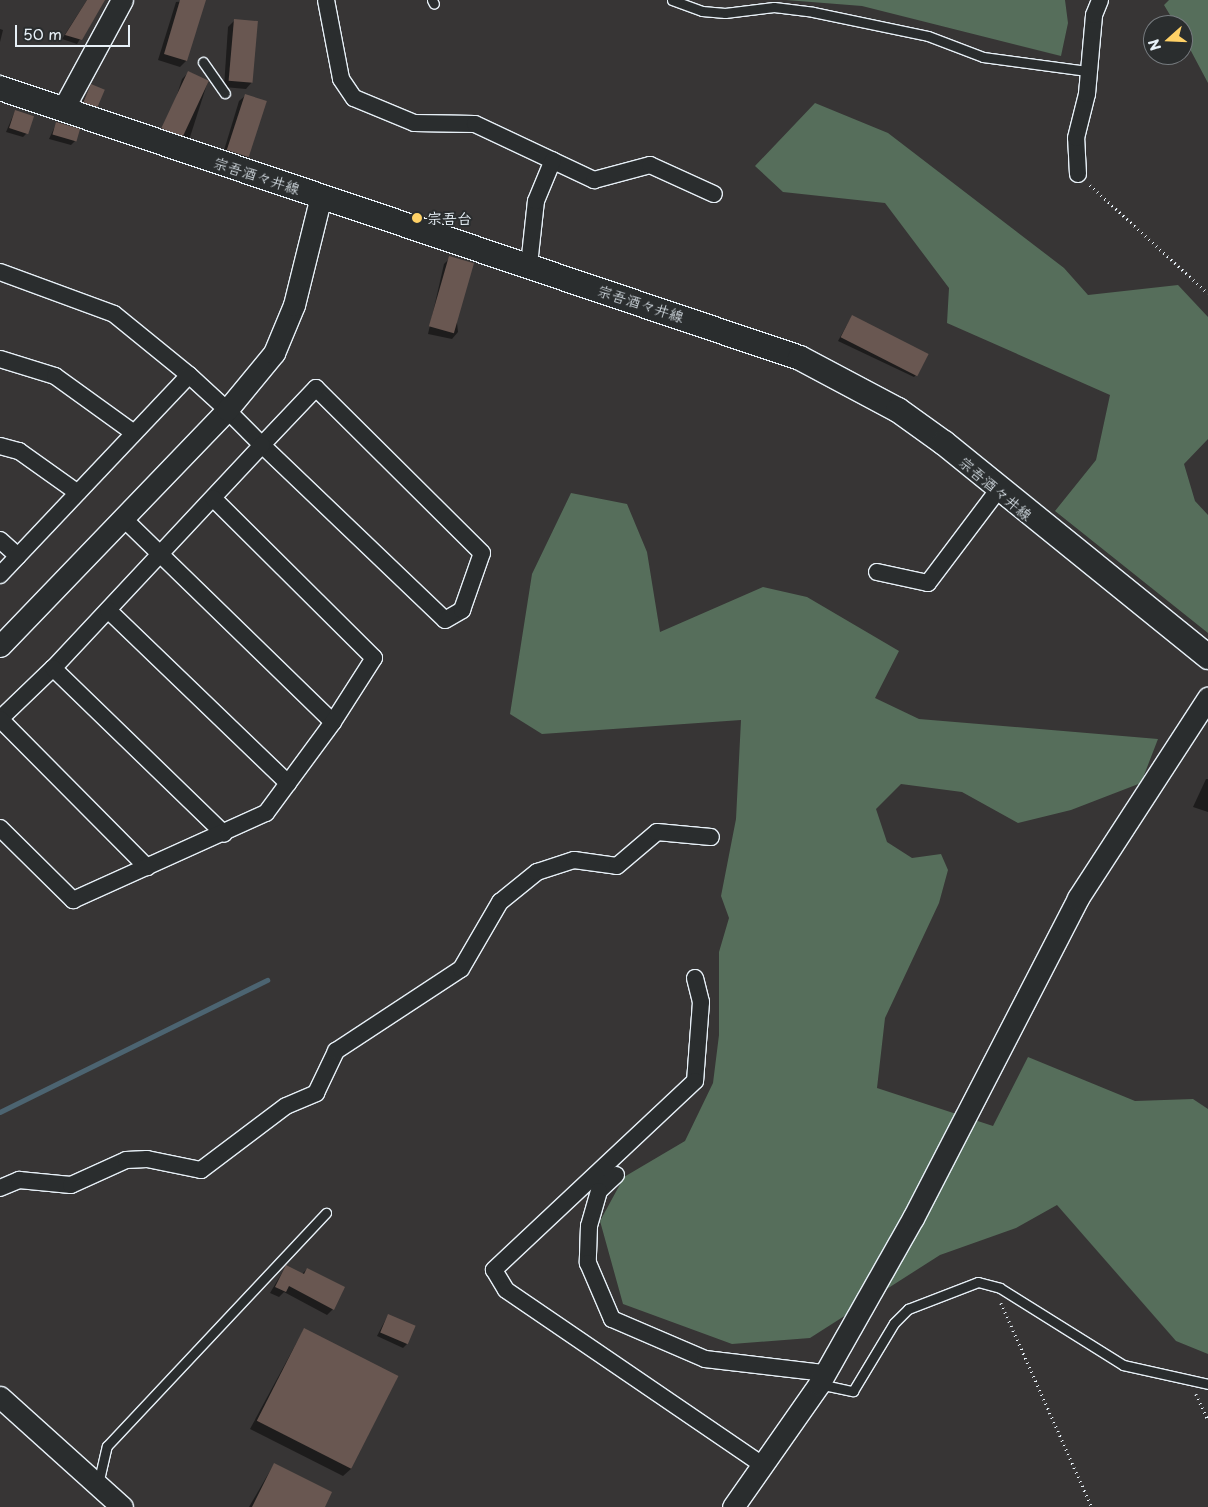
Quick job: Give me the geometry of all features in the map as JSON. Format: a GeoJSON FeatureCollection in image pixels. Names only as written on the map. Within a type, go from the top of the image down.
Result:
{"type":"FeatureCollection","features":[{"type":"Feature","properties":{"kind":"main road","name":"宗吾酒々井線"},"geometry":{"type":"LineString","coordinates":[[0,88],[800,358],[898,410],[1208,657]]}},
{"type":"Feature","properties":{"kind":"street"},"geometry":{"type":"LineString","coordinates":[[63,109],[122,0]]}},
{"type":"Feature","properties":{"kind":"street"},"geometry":{"type":"LineString","coordinates":[[326,0],[341,79],[354,98],[414,122],[475,124],[594,180],[650,165],[714,194]]}},
{"type":"Feature","properties":{"kind":"street"},"geometry":{"type":"LineString","coordinates":[[1078,174],[1076,138],[1087,94],[1087,71],[1100,0]]}},
{"type":"Feature","properties":{"kind":"street"},"geometry":{"type":"LineString","coordinates":[[529,266],[536,201],[553,160]]}},
{"type":"Feature","properties":{"kind":"street"},"geometry":{"type":"LineString","coordinates":[[0,645],[227,410],[274,353],[294,305],[321,196]]}},
{"type":"Feature","properties":{"kind":"street"},"geometry":{"type":"LineString","coordinates":[[0,272],[114,314],[189,375],[227,410],[262,445],[445,620],[462,610],[482,553],[316,388],[262,445],[108,610],[53,668],[0,719],[147,867]]}},
{"type":"Feature","properties":{"kind":"street"},"geometry":{"type":"LineString","coordinates":[[0,359],[55,376],[134,433]]}},
{"type":"Feature","properties":{"kind":"street"},"geometry":{"type":"LineString","coordinates":[[0,574],[189,375]]}},
{"type":"Feature","properties":{"kind":"street"},"geometry":{"type":"LineString","coordinates":[[0,446],[19,451],[78,493]]}},
{"type":"Feature","properties":{"kind":"street"},"geometry":{"type":"LineString","coordinates":[[877,572],[928,583],[998,490]]}},
{"type":"Feature","properties":{"kind":"street"},"geometry":{"type":"LineString","coordinates":[[0,828],[73,900],[224,834],[266,813],[333,722],[374,658],[213,498]]}},
{"type":"Feature","properties":{"kind":"street"},"geometry":{"type":"LineString","coordinates":[[123,518],[333,722]]}},
{"type":"Feature","properties":{"kind":"street"},"geometry":{"type":"LineString","coordinates":[[0,540],[18,556]]}},
{"type":"Feature","properties":{"kind":"street"},"geometry":{"type":"LineString","coordinates":[[108,610],[288,782]]}},
{"type":"Feature","properties":{"kind":"street"},"geometry":{"type":"LineString","coordinates":[[53,668],[224,834]]}},
{"type":"Feature","properties":{"kind":"street"},"geometry":{"type":"LineString","coordinates":[[733,1507],[822,1378],[914,1218],[1078,898],[1208,698]]}},
{"type":"Feature","properties":{"kind":"street"},"geometry":{"type":"LineString","coordinates":[[0,1188],[20,1180],[71,1185],[133,1160],[201,1170],[286,1106],[316,1093],[336,1051],[461,969],[500,902],[537,872],[574,860],[617,866],[658,832],[711,837]]}},
{"type":"Feature","properties":{"kind":"street"},"geometry":{"type":"LineString","coordinates":[[695,978],[701,1002],[695,1081],[494,1270],[506,1290],[763,1464]]}},
{"type":"Feature","properties":{"kind":"street"},"geometry":{"type":"LineString","coordinates":[[616,1175],[600,1191],[589,1226],[588,1263],[612,1318],[705,1359],[822,1378]]}},
{"type":"Feature","properties":{"kind":"street"},"geometry":{"type":"LineString","coordinates":[[0,1397],[122,1507]]}},
{"type":"Feature","properties":{"kind":"lane"},"geometry":{"type":"LineString","coordinates":[[672,0],[702,11],[726,13],[774,7],[813,12],[928,36],[983,57],[1087,71]]}},
{"type":"Feature","properties":{"kind":"lane"},"geometry":{"type":"LineString","coordinates":[[203,62],[225,93]]}},
{"type":"Feature","properties":{"kind":"lane"},"geometry":{"type":"LineString","coordinates":[[98,1486],[107,1446],[326,1213]]}},
{"type":"Feature","properties":{"kind":"lane"},"geometry":{"type":"LineString","coordinates":[[822,1378],[853,1390],[894,1323],[908,1309],[978,1282],[994,1287],[1123,1365],[1208,1384]]}},
{"type":"Feature","properties":{"kind":"path"},"geometry":{"type":"LineString","coordinates":[[1078,174],[1208,293]]}},
{"type":"Feature","properties":{"kind":"path"},"geometry":{"type":"LineString","coordinates":[[994,1287],[1092,1507]]}},
{"type":"Feature","properties":{"kind":"path"},"geometry":{"type":"LineString","coordinates":[[1190,1381],[1208,1420]]}},
{"type":"Feature","properties":{"kind":"green space"},"geometry":{"type":"Polygon","coordinates":[[[786,0],[1065,0],[1068,23],[1061,56],[862,6],[786,0]]]}},
{"type":"Feature","properties":{"kind":"green space"},"geometry":{"type":"Polygon","coordinates":[[[1169,0],[1208,0],[1208,83],[1193,55],[1193,15],[1170,15],[1164,5],[1169,0]]]}},
{"type":"Feature","properties":{"kind":"green space"},"geometry":{"type":"Polygon","coordinates":[[[815,103],[888,133],[1064,268],[1088,295],[1178,285],[1208,317],[1208,439],[1184,464],[1195,501],[1208,515],[1208,633],[1055,511],[1096,460],[1110,395],[947,323],[949,288],[885,203],[783,192],[755,166],[815,103]]]}},
{"type":"Feature","properties":{"kind":"green space"},"geometry":{"type":"Polygon","coordinates":[[[571,493],[627,504],[647,552],[660,632],[763,587],[807,597],[899,651],[875,698],[919,719],[1158,739],[1141,783],[1071,810],[1018,823],[962,792],[901,784],[876,809],[887,842],[912,858],[941,854],[948,870],[939,903],[885,1018],[877,1088],[993,1126],[1028,1057],[1135,1101],[1193,1099],[1208,1109],[1208,1354],[1176,1341],[1057,1205],[1016,1228],[940,1255],[810,1338],[732,1344],[623,1304],[600,1221],[624,1177],[685,1141],[713,1083],[719,1035],[719,952],[729,918],[721,896],[736,819],[741,720],[542,734],[510,714],[532,574],[571,493]]]}},
{"type":"Feature","properties":{"kind":"building"},"geometry":{"type":"Polygon","coordinates":[[[87,0],[105,0],[82,40],[65,35],[87,0]]]}},
{"type":"Feature","properties":{"kind":"building"},"geometry":{"type":"Polygon","coordinates":[[[180,0],[206,0],[187,61],[164,54],[180,0]]]}},
{"type":"Feature","properties":{"kind":"building"},"geometry":{"type":"Polygon","coordinates":[[[234,19],[258,21],[253,83],[229,81],[234,19]]]}},
{"type":"Feature","properties":{"kind":"building"},"geometry":{"type":"Polygon","coordinates":[[[188,71],[209,81],[182,138],[161,128],[188,71]]]}},
{"type":"Feature","properties":{"kind":"building"},"geometry":{"type":"Polygon","coordinates":[[[91,84],[105,90],[97,108],[83,102],[91,84]]]}},
{"type":"Feature","properties":{"kind":"building"},"geometry":{"type":"Polygon","coordinates":[[[245,94],[267,101],[249,157],[227,150],[245,94]]]}},
{"type":"Feature","properties":{"kind":"building"},"geometry":{"type":"Polygon","coordinates":[[[15,110],[34,116],[28,134],[9,128],[15,110]]]}},
{"type":"Feature","properties":{"kind":"building"},"geometry":{"type":"Polygon","coordinates":[[[56,122],[80,129],[76,141],[52,134],[56,122]]]}},
{"type":"Feature","properties":{"kind":"building"},"geometry":{"type":"Polygon","coordinates":[[[449,256],[474,263],[454,333],[429,326],[449,256]]]}},
{"type":"Feature","properties":{"kind":"building"},"geometry":{"type":"Polygon","coordinates":[[[852,315],[929,354],[917,376],[841,337],[852,315]]]}},
{"type":"Feature","properties":{"kind":"building"},"geometry":{"type":"Polygon","coordinates":[[[286,1265],[304,1274],[307,1268],[345,1287],[334,1310],[289,1286],[286,1292],[275,1287],[286,1265]]]}},
{"type":"Feature","properties":{"kind":"building"},"geometry":{"type":"Polygon","coordinates":[[[388,1314],[416,1326],[408,1344],[380,1332],[388,1314]]]}},
{"type":"Feature","properties":{"kind":"building"},"geometry":{"type":"Polygon","coordinates":[[[304,1328],[398,1376],[351,1469],[257,1421],[304,1328]]]}},
{"type":"Feature","properties":{"kind":"building"},"geometry":{"type":"Polygon","coordinates":[[[274,1463],[332,1492],[325,1507],[252,1507],[274,1463]]]}},
{"type":"Feature","properties":{"kind":"waterway"},"geometry":{"type":"LineString","coordinates":[[0,1112],[267,980]]}},
{"type":"Feature","properties":{"kind":"place","name":"宗吾台"},"geometry":{"type":"Point","coordinates":[417,218]}}]}
